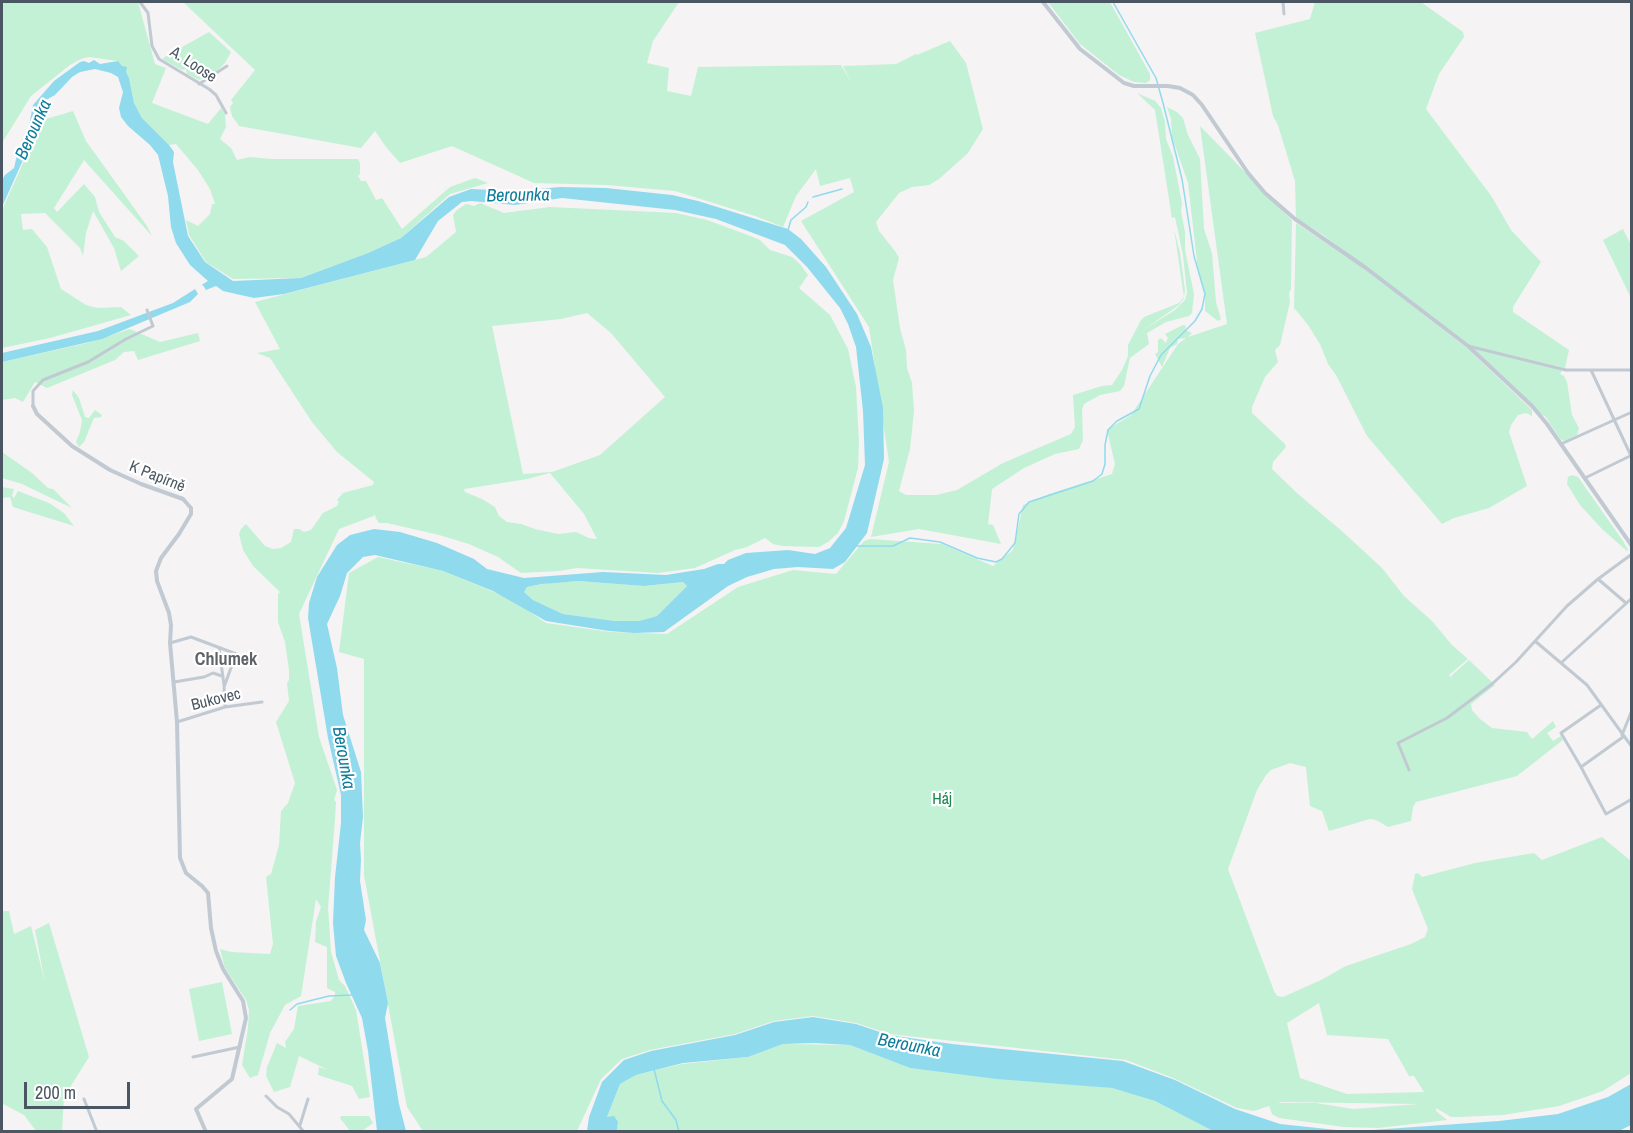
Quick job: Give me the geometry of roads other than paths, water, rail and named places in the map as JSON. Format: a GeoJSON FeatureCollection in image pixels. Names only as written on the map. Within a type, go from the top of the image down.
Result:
{"type":"FeatureCollection","features":[{"type":"Feature","properties":{"kind":"street","name":"A. Loose"},"geometry":{"type":"LineString","coordinates":[[140,2],[148,13],[152,46],[159,58],[216,95],[226,113]]}},
{"type":"Feature","properties":{"kind":"street"},"geometry":{"type":"LineString","coordinates":[[1043,2],[1080,49],[1124,83],[1134,86],[1180,88],[1193,95],[1248,173],[1266,193],[1288,213],[1366,268],[1468,346],[1532,406],[1562,444],[1632,546]]}},
{"type":"Feature","properties":{"kind":"street"},"geometry":{"type":"LineString","coordinates":[[1283,2],[1284,14]]}},
{"type":"Feature","properties":{"kind":"street"},"geometry":{"type":"LineString","coordinates":[[200,84],[227,66]]}},
{"type":"Feature","properties":{"kind":"street"},"geometry":{"type":"LineString","coordinates":[[33,406],[33,391],[38,383],[98,356],[153,326],[147,310]]}},
{"type":"Feature","properties":{"kind":"street"},"geometry":{"type":"LineString","coordinates":[[1468,346],[1566,370],[1632,370]]}},
{"type":"Feature","properties":{"kind":"street"},"geometry":{"type":"LineString","coordinates":[[1585,478],[1631,456],[1591,370]]}},
{"type":"Feature","properties":{"kind":"street","name":"K Papírně"},"geometry":{"type":"LineString","coordinates":[[33,406],[37,414],[72,446],[110,470],[183,499],[190,505],[190,514],[179,534],[161,558],[156,571],[157,581],[169,613],[177,722],[181,864],[189,876],[207,891],[216,951],[223,969],[243,1001],[246,1013],[246,1023],[230,1083],[196,1109],[206,1131]]}},
{"type":"Feature","properties":{"kind":"street"},"geometry":{"type":"LineString","coordinates":[[1562,444],[1632,412]]}},
{"type":"Feature","properties":{"kind":"street"},"geometry":{"type":"LineString","coordinates":[[1409,770],[1398,743],[1447,718],[1497,680],[1567,606],[1632,554]]}},
{"type":"Feature","properties":{"kind":"street"},"geometry":{"type":"LineString","coordinates":[[1598,579],[1626,603]]}},
{"type":"Feature","properties":{"kind":"street"},"geometry":{"type":"LineString","coordinates":[[1561,663],[1632,598]]}},
{"type":"Feature","properties":{"kind":"street"},"geometry":{"type":"LineString","coordinates":[[170,643],[191,637],[255,661]]}},
{"type":"Feature","properties":{"kind":"street"},"geometry":{"type":"LineString","coordinates":[[1535,641],[1587,685],[1632,747]]}},
{"type":"Feature","properties":{"kind":"street"},"geometry":{"type":"LineString","coordinates":[[219,648],[225,707]]}},
{"type":"Feature","properties":{"kind":"street"},"geometry":{"type":"LineString","coordinates":[[224,687],[236,654]]}},
{"type":"Feature","properties":{"kind":"street"},"geometry":{"type":"LineString","coordinates":[[174,682],[204,677],[213,673],[222,676]]}},
{"type":"Feature","properties":{"kind":"street","name":"Bukovec"},"geometry":{"type":"LineString","coordinates":[[177,722],[225,707],[262,702]]}},
{"type":"Feature","properties":{"kind":"street"},"geometry":{"type":"LineString","coordinates":[[1601,705],[1561,733],[1606,814],[1632,799]]}},
{"type":"Feature","properties":{"kind":"street"},"geometry":{"type":"LineString","coordinates":[[1581,767],[1622,736],[1632,710]]}},
{"type":"Feature","properties":{"kind":"street"},"geometry":{"type":"LineString","coordinates":[[193,1057],[240,1047]]}},
{"type":"Feature","properties":{"kind":"street"},"geometry":{"type":"LineString","coordinates":[[266,1096],[304,1131]]}},
{"type":"Feature","properties":{"kind":"street"},"geometry":{"type":"LineString","coordinates":[[84,1099],[97,1131]]}},
{"type":"Feature","properties":{"kind":"street"},"geometry":{"type":"LineString","coordinates":[[300,1125],[308,1099]]}},
{"type":"Feature","properties":{"kind":"water","name":"Berounka"},"geometry":{"type":"Polygon","coordinates":[[[94,60],[100,64],[118,61],[122,66],[127,67],[126,72],[134,103],[142,118],[174,152],[173,162],[188,236],[205,262],[233,281],[301,278],[368,253],[401,238],[449,197],[471,189],[516,191],[560,187],[606,188],[672,195],[788,229],[801,239],[826,267],[857,314],[871,347],[883,408],[884,459],[867,533],[845,562],[833,569],[798,567],[774,569],[747,577],[728,586],[664,632],[634,633],[546,621],[493,591],[443,571],[375,555],[363,557],[347,573],[340,596],[327,624],[337,668],[343,715],[361,772],[363,817],[360,881],[366,920],[364,930],[380,963],[388,1003],[385,1018],[399,1104],[406,1131],[377,1131],[362,1018],[336,956],[333,923],[341,795],[328,738],[308,618],[309,603],[317,577],[337,545],[350,535],[374,529],[400,532],[437,543],[474,559],[487,569],[524,578],[603,572],[666,575],[724,564],[746,553],[788,550],[815,554],[830,548],[846,528],[865,465],[863,411],[856,347],[840,308],[807,267],[785,245],[716,219],[675,210],[562,198],[515,205],[462,202],[438,221],[415,260],[284,294],[254,298],[223,291],[216,286],[206,290],[203,285],[208,281],[190,265],[176,243],[158,155],[121,117],[119,108],[123,92],[118,77],[111,73],[95,69],[80,72],[55,95],[46,100],[36,131],[2,207],[2,180],[14,168],[19,147],[28,131],[33,105],[54,81],[80,62],[89,63],[94,60]],[[578,581],[527,587],[524,592],[533,600],[563,614],[615,621],[639,621],[657,616],[687,586],[683,582],[644,586],[578,581]]]}},
{"type":"Feature","properties":{"kind":"water"},"geometry":{"type":"Polygon","coordinates":[[[195,289],[198,294],[190,302],[102,339],[2,362],[2,353],[98,331],[173,303],[195,289]]]}},
{"type":"Feature","properties":{"kind":"water","name":"Berounka"},"geometry":{"type":"Polygon","coordinates":[[[813,1017],[856,1024],[889,1035],[952,1044],[1123,1061],[1175,1080],[1235,1109],[1280,1124],[1346,1131],[1213,1131],[1155,1101],[1112,1088],[997,1079],[910,1068],[850,1045],[814,1043],[783,1044],[748,1057],[683,1063],[636,1075],[620,1084],[607,1117],[614,1116],[618,1122],[617,1131],[587,1131],[589,1117],[602,1082],[624,1060],[651,1051],[735,1035],[774,1022],[813,1017]]]}},
{"type":"Feature","properties":{"kind":"water"},"geometry":{"type":"Polygon","coordinates":[[[1631,1084],[1631,1125],[1619,1131],[1358,1131],[1499,1121],[1558,1114],[1608,1097],[1631,1084]]]}},
{"type":"Feature","properties":{"kind":"waterway"},"geometry":{"type":"LineString","coordinates":[[856,546],[893,546],[910,538],[940,542],[977,558],[996,562],[1002,559],[1015,543],[1019,514],[1029,502],[1093,481],[1102,474],[1108,430],[1117,421],[1139,409],[1150,376],[1161,355],[1195,321],[1202,309],[1205,294],[1194,256],[1182,179],[1156,78],[1113,2]]}},
{"type":"Feature","properties":{"kind":"waterway"},"geometry":{"type":"LineString","coordinates":[[813,197],[842,189]]}},
{"type":"Feature","properties":{"kind":"waterway"},"geometry":{"type":"LineString","coordinates":[[788,230],[791,220],[806,207],[808,202]]}},
{"type":"Feature","properties":{"kind":"waterway"},"geometry":{"type":"LineString","coordinates":[[203,285],[209,283]]}},
{"type":"Feature","properties":{"kind":"waterway"},"geometry":{"type":"LineString","coordinates":[[290,1010],[297,1004],[329,996],[352,995]]}},
{"type":"Feature","properties":{"kind":"waterway"},"geometry":{"type":"LineString","coordinates":[[654,1069],[662,1101],[676,1120],[679,1132]]}},
{"type":"Feature","properties":{"kind":"district","name":"Chlumek"},"geometry":{"type":"Point","coordinates":[226,660]}},
{"type":"Feature","properties":{"kind":"park label","name":"Háj"},"geometry":{"type":"Point","coordinates":[942,800]}}]}
